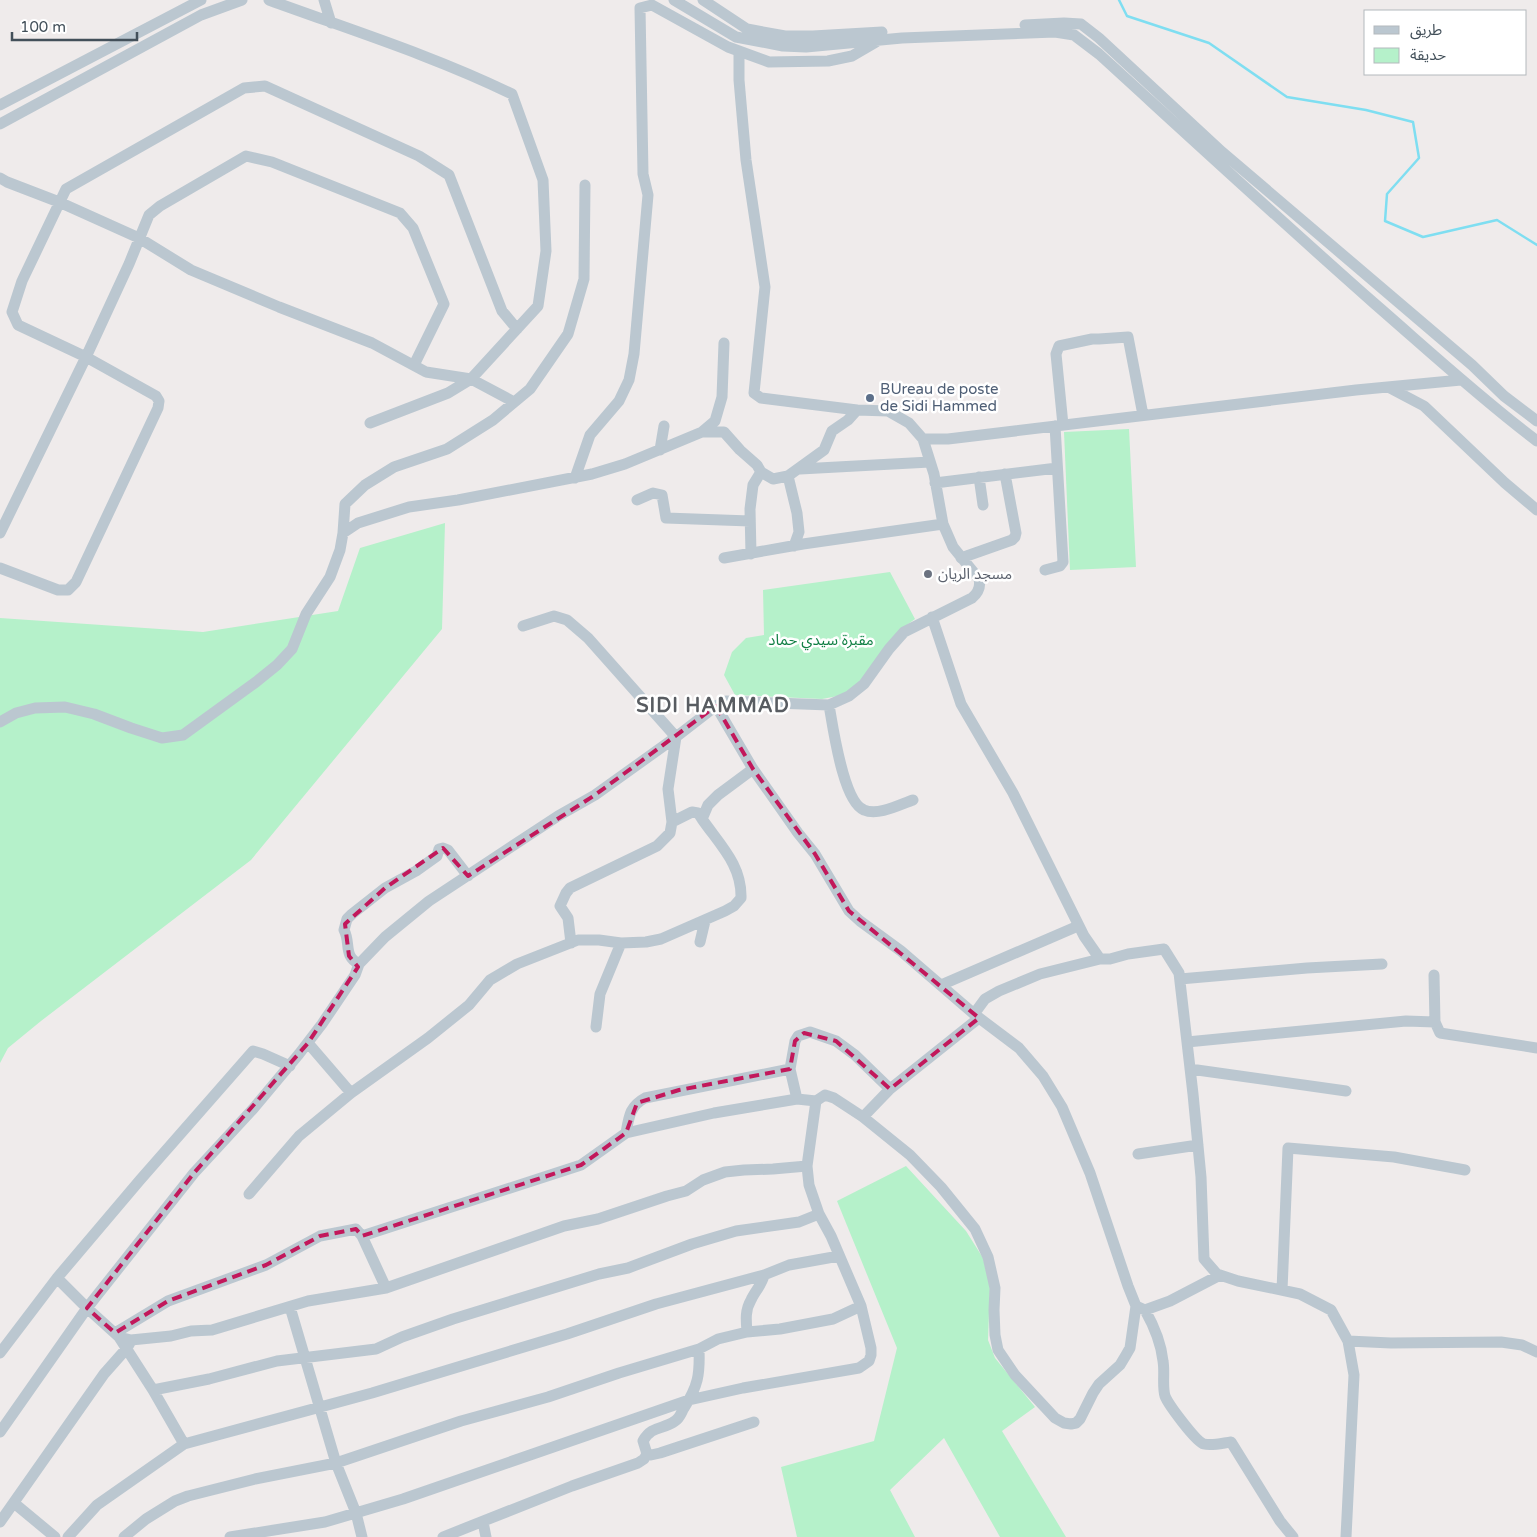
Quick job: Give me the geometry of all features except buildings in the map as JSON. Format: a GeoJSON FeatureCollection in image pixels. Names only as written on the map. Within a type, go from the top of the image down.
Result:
{"type":"FeatureCollection","features":[{"type":"Feature","properties":{"kind":"street"},"geometry":{"type":"LineString","coordinates":[[3,104],[201,0]]}},
{"type":"Feature","properties":{"kind":"street"},"geometry":{"type":"LineString","coordinates":[[0,124],[201,15],[242,0]]}},
{"type":"Feature","properties":{"kind":"street"},"geometry":{"type":"LineString","coordinates":[[270,0],[435,60],[512,94],[543,180],[546,251],[538,306],[472,379],[448,393],[370,424]]}},
{"type":"Feature","properties":{"kind":"street"},"geometry":{"type":"LineString","coordinates":[[324,0],[331,22]]}},
{"type":"Feature","properties":{"kind":"street"},"geometry":{"type":"LineString","coordinates":[[674,0],[736,37],[783,46],[806,47],[880,40],[1055,32],[1074,35],[1119,73],[1293,232],[1451,371],[1495,409],[1537,441]]}},
{"type":"Feature","properties":{"kind":"street"},"geometry":{"type":"LineString","coordinates":[[702,0],[747,29],[785,36],[1064,23],[1081,24],[1099,38],[1222,152],[1472,365],[1504,396],[1537,421]]}},
{"type":"Feature","properties":{"kind":"street"},"geometry":{"type":"LineString","coordinates":[[574,478],[590,435],[619,401],[629,380],[634,354],[648,195],[643,174],[640,8],[652,5],[733,49],[769,62],[828,61],[852,56],[880,40]]}},
{"type":"Feature","properties":{"kind":"street"},"geometry":{"type":"LineString","coordinates":[[0,1432],[87,1308],[194,1173],[290,1066],[355,974],[359,964],[385,938],[429,901],[558,816],[595,795],[716,706],[726,701],[829,705],[849,696],[864,684],[901,634],[932,617],[954,608],[972,598],[978,592],[979,579],[953,546],[943,524],[930,462],[922,438],[909,422],[888,411],[857,410],[761,398],[754,393],[765,287],[746,160],[739,80],[733,49]]}},
{"type":"Feature","properties":{"kind":"street"},"geometry":{"type":"LineString","coordinates":[[739,80],[751,55]]}},
{"type":"Feature","properties":{"kind":"street"},"geometry":{"type":"LineString","coordinates":[[1119,73],[1138,74]]}},
{"type":"Feature","properties":{"kind":"street"},"geometry":{"type":"LineString","coordinates":[[0,568],[58,590],[68,590],[76,582],[158,408],[159,401],[156,396],[86,357],[18,325],[12,312],[22,281],[66,189],[244,88],[265,86],[419,156],[449,175],[502,311],[518,329]]}},
{"type":"Feature","properties":{"kind":"street"},"geometry":{"type":"LineString","coordinates":[[3,104],[33,105]]}},
{"type":"Feature","properties":{"kind":"street"},"geometry":{"type":"LineString","coordinates":[[0,533],[86,357],[129,264],[149,215],[160,206],[246,156],[272,162],[400,214],[413,228],[444,304],[414,365]]}},
{"type":"Feature","properties":{"kind":"street"},"geometry":{"type":"LineString","coordinates":[[0,178],[60,202],[138,238],[191,270],[372,343],[426,372],[472,379],[514,402]]}},
{"type":"Feature","properties":{"kind":"street"},"geometry":{"type":"LineString","coordinates":[[0,722],[16,713],[35,708],[65,707],[94,714],[162,738],[183,735],[277,665],[292,649],[306,614],[330,577],[340,550],[345,504],[365,485],[394,467],[447,449],[493,420],[530,388],[568,334],[584,279],[585,185]]}},
{"type":"Feature","properties":{"kind":"street"},"geometry":{"type":"LineString","coordinates":[[1045,570],[1060,566],[1063,562],[1057,468],[1059,426],[1056,354],[1060,346],[1092,338],[1128,337],[1143,415]]}},
{"type":"Feature","properties":{"kind":"street"},"geometry":{"type":"LineString","coordinates":[[343,533],[358,523],[408,507],[458,500],[592,474],[625,464],[702,432],[715,421],[722,397],[724,343]]}},
{"type":"Feature","properties":{"kind":"street"},"geometry":{"type":"LineString","coordinates":[[1451,371],[1472,365]]}},
{"type":"Feature","properties":{"kind":"street"},"geometry":{"type":"LineString","coordinates":[[922,438],[948,439],[1143,415],[1462,380]]}},
{"type":"Feature","properties":{"kind":"street"},"geometry":{"type":"LineString","coordinates":[[1388,387],[1424,406],[1505,483],[1537,510]]}},
{"type":"Feature","properties":{"kind":"street"},"geometry":{"type":"LineString","coordinates":[[715,421],[740,450],[757,465],[761,472],[773,479],[788,476],[824,450],[832,432],[848,420],[857,410]]}},
{"type":"Feature","properties":{"kind":"street"},"geometry":{"type":"LineString","coordinates":[[660,450],[664,426]]}},
{"type":"Feature","properties":{"kind":"street"},"geometry":{"type":"LineString","coordinates":[[702,432],[724,432]]}},
{"type":"Feature","properties":{"kind":"street"},"geometry":{"type":"LineString","coordinates":[[800,469],[930,462]]}},
{"type":"Feature","properties":{"kind":"street"},"geometry":{"type":"LineString","coordinates":[[935,483],[1057,468]]}},
{"type":"Feature","properties":{"kind":"street"},"geometry":{"type":"LineString","coordinates":[[751,554],[750,509],[753,485],[761,472]]}},
{"type":"Feature","properties":{"kind":"street"},"geometry":{"type":"LineString","coordinates":[[961,558],[1012,540],[1015,536],[1016,532],[1006,474]]}},
{"type":"Feature","properties":{"kind":"street"},"geometry":{"type":"LineString","coordinates":[[788,476],[797,513],[799,532],[794,546]]}},
{"type":"Feature","properties":{"kind":"street"},"geometry":{"type":"LineString","coordinates":[[979,478],[983,505]]}},
{"type":"Feature","properties":{"kind":"street"},"geometry":{"type":"LineString","coordinates":[[637,500],[653,493],[662,495],[666,518],[750,521]]}},
{"type":"Feature","properties":{"kind":"street"},"geometry":{"type":"LineString","coordinates":[[724,558],[943,524]]}},
{"type":"Feature","properties":{"kind":"street"},"geometry":{"type":"LineString","coordinates":[[523,626],[554,616],[567,620],[588,638],[676,737]]}},
{"type":"Feature","properties":{"kind":"street"},"geometry":{"type":"LineString","coordinates":[[932,617],[961,704],[1013,793],[1078,926],[1100,959]]}},
{"type":"Feature","properties":{"kind":"street"},"geometry":{"type":"LineString","coordinates":[[829,705],[842,771],[851,799],[863,810],[877,812],[913,800]]}},
{"type":"Feature","properties":{"kind":"street"},"geometry":{"type":"LineString","coordinates":[[716,706],[753,769],[815,854],[849,911],[1019,1048],[1043,1076],[1062,1107],[1090,1173],[1128,1286],[1140,1308],[1155,1328],[1163,1360],[1164,1390],[1167,1400],[1194,1437],[1200,1442],[1208,1445],[1231,1442],[1280,1521],[1293,1537]]}},
{"type":"Feature","properties":{"kind":"street"},"geometry":{"type":"LineString","coordinates":[[571,943],[568,918],[560,906],[570,888],[657,846],[670,833],[672,822],[668,789],[676,737]]}},
{"type":"Feature","properties":{"kind":"street"},"geometry":{"type":"LineString","coordinates":[[702,820],[708,805],[718,795],[753,769]]}},
{"type":"Feature","properties":{"kind":"street"},"geometry":{"type":"LineString","coordinates":[[249,1194],[299,1136],[351,1092],[428,1038],[469,1005],[490,980],[517,964],[578,940],[622,943],[661,939],[705,921],[734,906],[741,898],[737,870],[731,858],[698,813],[692,812],[672,822]]}},
{"type":"Feature","properties":{"kind":"street"},"geometry":{"type":"LineString","coordinates":[[359,964],[349,956],[347,935],[344,930],[347,919],[352,914],[385,888],[437,856],[439,849],[448,850],[468,876]]}},
{"type":"Feature","properties":{"kind":"street"},"geometry":{"type":"LineString","coordinates":[[700,942],[705,921]]}},
{"type":"Feature","properties":{"kind":"street"},"geometry":{"type":"LineString","coordinates":[[941,985],[1078,926]]}},
{"type":"Feature","properties":{"kind":"street"},"geometry":{"type":"LineString","coordinates":[[596,1027],[600,994],[622,943]]}},
{"type":"Feature","properties":{"kind":"street"},"geometry":{"type":"LineString","coordinates":[[863,1117],[890,1089],[977,1016],[985,999],[999,991],[1040,974],[1100,959],[1110,959],[1128,954],[1164,949],[1179,972],[1180,979],[1198,1145],[1204,1259],[1217,1274],[1238,1281],[1300,1294],[1331,1310],[1348,1341],[1354,1375],[1346,1537]]}},
{"type":"Feature","properties":{"kind":"street"},"geometry":{"type":"LineString","coordinates":[[1180,979],[1307,968],[1382,964]]}},
{"type":"Feature","properties":{"kind":"street"},"geometry":{"type":"LineString","coordinates":[[1434,976],[1435,1022],[1440,1033],[1537,1048]]}},
{"type":"Feature","properties":{"kind":"street"},"geometry":{"type":"LineString","coordinates":[[1187,1042],[1406,1021],[1435,1022]]}},
{"type":"Feature","properties":{"kind":"street"},"geometry":{"type":"LineString","coordinates":[[797,1099],[790,1069],[795,1041],[798,1036],[810,1032],[836,1041],[855,1055],[890,1089]]}},
{"type":"Feature","properties":{"kind":"street"},"geometry":{"type":"LineString","coordinates":[[308,1043],[351,1092]]}},
{"type":"Feature","properties":{"kind":"street"},"geometry":{"type":"LineString","coordinates":[[0,1353],[57,1278],[253,1051],[290,1066]]}},
{"type":"Feature","properties":{"kind":"street"},"geometry":{"type":"LineString","coordinates":[[626,1133],[630,1114],[637,1103],[646,1098],[790,1069]]}},
{"type":"Feature","properties":{"kind":"street"},"geometry":{"type":"LineString","coordinates":[[1190,1069],[1346,1091]]}},
{"type":"Feature","properties":{"kind":"street"},"geometry":{"type":"LineString","coordinates":[[362,1236],[581,1165],[626,1133],[714,1113],[797,1099],[816,1101],[825,1095],[834,1098],[863,1117],[910,1154],[941,1187],[975,1229],[988,1257],[995,1288],[995,1335],[998,1350],[1015,1375],[1055,1418],[1064,1423],[1071,1424],[1076,1423],[1080,1419],[1093,1392],[1120,1365],[1130,1348],[1140,1308]]}},
{"type":"Feature","properties":{"kind":"street"},"geometry":{"type":"LineString","coordinates":[[230,1537],[326,1522],[403,1499],[689,1400],[864,1366],[872,1355],[861,1306],[831,1236],[819,1214],[809,1185],[807,1166],[816,1101]]}},
{"type":"Feature","properties":{"kind":"street"},"geometry":{"type":"LineString","coordinates":[[1138,1154],[1198,1145]]}},
{"type":"Feature","properties":{"kind":"street"},"geometry":{"type":"LineString","coordinates":[[1282,1290],[1288,1148],[1394,1157],[1465,1170]]}},
{"type":"Feature","properties":{"kind":"street"},"geometry":{"type":"LineString","coordinates":[[0,1522],[104,1374],[129,1344],[191,1331],[212,1330],[308,1301],[386,1288],[564,1226],[598,1219],[686,1191],[703,1180],[725,1172],[807,1166]]}},
{"type":"Feature","properties":{"kind":"street"},"geometry":{"type":"LineString","coordinates":[[153,1390],[209,1379],[277,1361],[376,1349],[402,1337],[452,1320],[599,1274],[628,1268],[692,1244],[736,1231],[799,1222],[819,1214]]}},
{"type":"Feature","properties":{"kind":"street"},"geometry":{"type":"LineString","coordinates":[[117,1335],[168,1301],[266,1265],[320,1236],[356,1229],[362,1236],[386,1288]]}},
{"type":"Feature","properties":{"kind":"street"},"geometry":{"type":"LineString","coordinates":[[68,1537],[97,1505],[184,1444],[319,1408],[567,1334],[656,1304],[764,1275],[789,1265],[839,1256]]}},
{"type":"Feature","properties":{"kind":"street"},"geometry":{"type":"LineString","coordinates":[[747,1332],[747,1309],[763,1281],[764,1275]]}},
{"type":"Feature","properties":{"kind":"street"},"geometry":{"type":"LineString","coordinates":[[1140,1308],[1170,1301],[1220,1275]]}},
{"type":"Feature","properties":{"kind":"street"},"geometry":{"type":"LineString","coordinates":[[57,1278],[87,1308],[129,1344],[184,1444]]}},
{"type":"Feature","properties":{"kind":"street"},"geometry":{"type":"LineString","coordinates":[[124,1537],[146,1519],[175,1501],[188,1496],[255,1479],[336,1463],[461,1421],[548,1397],[699,1349],[718,1339],[747,1332],[780,1329],[833,1319],[861,1306]]}},
{"type":"Feature","properties":{"kind":"street"},"geometry":{"type":"LineString","coordinates":[[290,1307],[336,1463],[356,1513],[362,1537]]}},
{"type":"Feature","properties":{"kind":"street"},"geometry":{"type":"LineString","coordinates":[[1348,1341],[1391,1343],[1500,1342],[1522,1346],[1537,1352]]}},
{"type":"Feature","properties":{"kind":"street"},"geometry":{"type":"LineString","coordinates":[[443,1537],[572,1486],[638,1463],[644,1459],[646,1454],[643,1441],[647,1434],[655,1428],[674,1423],[689,1400],[698,1379],[700,1367],[699,1349]]}},
{"type":"Feature","properties":{"kind":"street"},"geometry":{"type":"LineString","coordinates":[[646,1454],[660,1453],[754,1422]]}},
{"type":"Feature","properties":{"kind":"street"},"geometry":{"type":"LineString","coordinates":[[14,1503],[55,1537]]}},
{"type":"Feature","properties":{"kind":"street"},"geometry":{"type":"LineString","coordinates":[[483,1522],[486,1537]]}},
{"type":"Feature","properties":{"kind":"highlighted area"},"geometry":{"type":"Polygon","coordinates":[[[716,706],[753,769],[815,854],[849,911],[979,1018],[890,1089],[836,1041],[804,1033],[795,1041],[790,1069],[679,1090],[637,1103],[626,1133],[581,1165],[362,1236],[356,1229],[320,1236],[266,1265],[168,1301],[115,1333],[87,1308],[194,1173],[308,1043],[358,967],[349,956],[345,924],[385,888],[443,848],[468,876],[595,795],[716,706]]]}},
{"type":"Feature","properties":{"kind":"green space"},"geometry":{"type":"Polygon","coordinates":[[[1129,429],[1136,567],[1070,570],[1064,432],[1129,429]]]}},
{"type":"Feature","properties":{"kind":"green space"},"geometry":{"type":"Polygon","coordinates":[[[445,523],[442,629],[251,860],[41,1021],[8,1048],[0,1063],[0,618],[203,632],[338,611],[360,548],[445,523]]]}},
{"type":"Feature","properties":{"kind":"green space","name":"مقبرة سيدي حماد"},"geometry":{"type":"Polygon","coordinates":[[[890,572],[915,619],[900,630],[865,678],[843,695],[822,699],[735,695],[724,675],[732,652],[746,638],[764,635],[763,590],[890,572]]]}},
{"type":"Feature","properties":{"kind":"green space"},"geometry":{"type":"Polygon","coordinates":[[[906,1166],[966,1231],[983,1258],[990,1287],[988,1340],[995,1358],[1035,1407],[1002,1431],[1066,1537],[1000,1537],[944,1438],[890,1490],[915,1537],[797,1537],[781,1467],[874,1441],[897,1348],[837,1201],[906,1166]]]}},
{"type":"Feature","properties":{"kind":"waterway"},"geometry":{"type":"LineString","coordinates":[[1119,0],[1127,16],[1209,43],[1287,97],[1366,110],[1413,122],[1419,158],[1387,194],[1385,221],[1423,237],[1497,220],[1537,245]]}},
{"type":"Feature","properties":{"kind":"place","name":"BUreau de poste de Sidi Hammed"},"geometry":{"type":"Point","coordinates":[870,398]}},
{"type":"Feature","properties":{"kind":"place","name":"مسجد الريان"},"geometry":{"type":"Point","coordinates":[928,574]}},
{"type":"Feature","properties":{"kind":"district","name":"SIDI HAMMAD"},"geometry":{"type":"Point","coordinates":[713,706]}}]}
